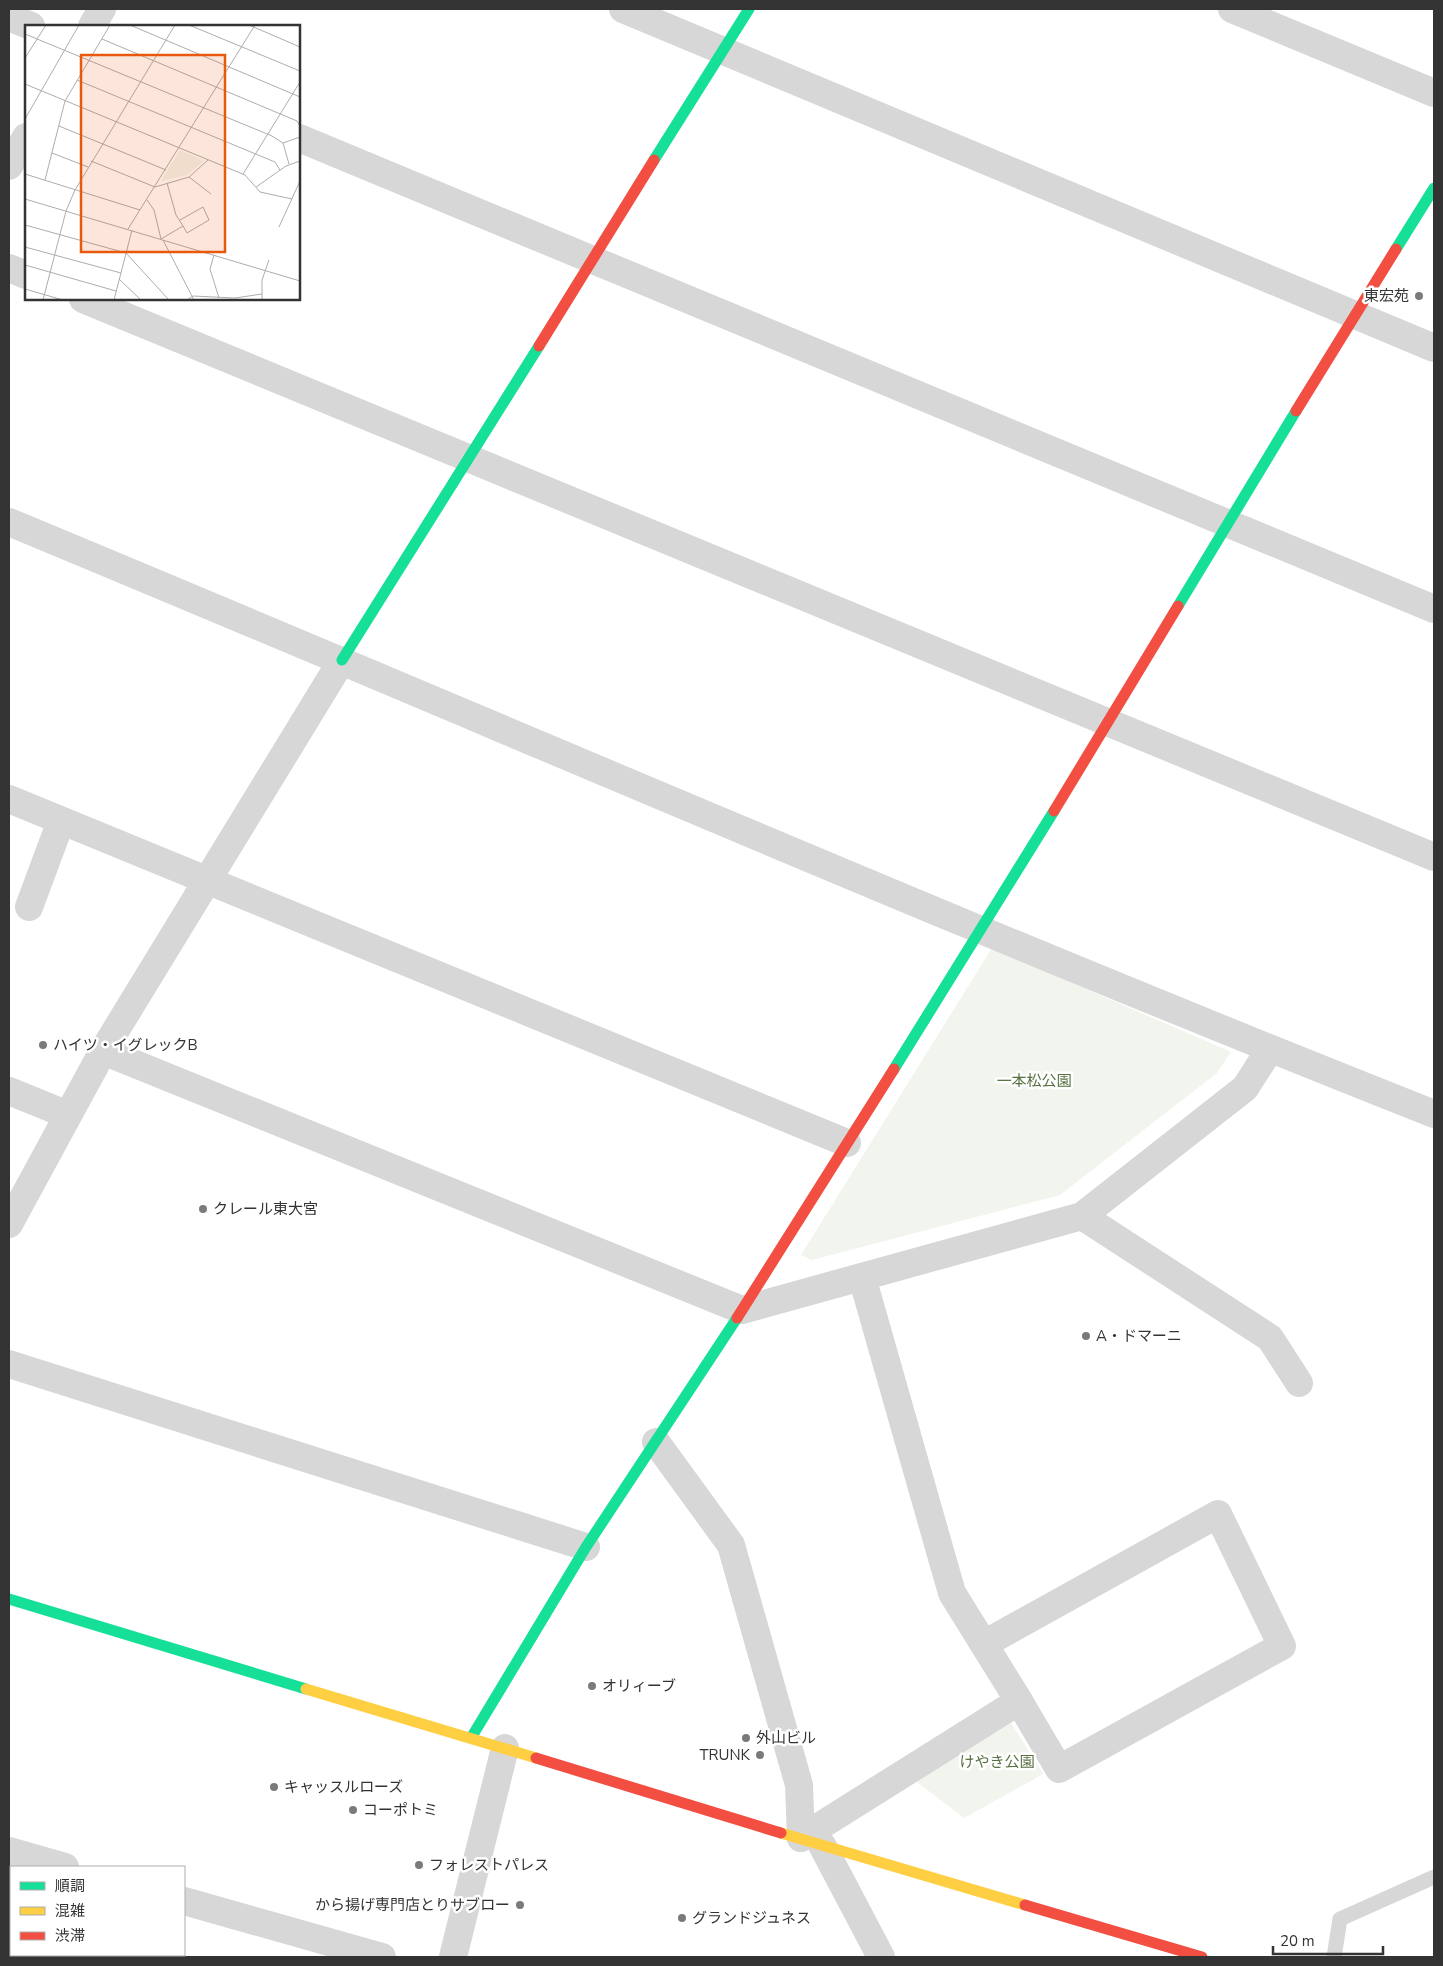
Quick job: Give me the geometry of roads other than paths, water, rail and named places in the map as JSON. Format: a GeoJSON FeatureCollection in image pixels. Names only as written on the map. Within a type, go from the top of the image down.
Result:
{"type":"FeatureCollection","features":[{"type":"Feature","properties":{"kind":"street"},"geometry":{"type":"LineString","coordinates":[[93,25],[102,9]]}},
{"type":"Feature","properties":{"kind":"street"},"geometry":{"type":"LineString","coordinates":[[623,9],[1434,348]]}},
{"type":"Feature","properties":{"kind":"street"},"geometry":{"type":"LineString","coordinates":[[9,1224],[103,1051],[207,880],[342,660],[749,9]]}},
{"type":"Feature","properties":{"kind":"street"},"geometry":{"type":"LineString","coordinates":[[1232,9],[1434,93]]}},
{"type":"Feature","properties":{"kind":"street"},"geometry":{"type":"LineString","coordinates":[[9,17],[29,25]]}},
{"type":"Feature","properties":{"kind":"street"},"geometry":{"type":"LineString","coordinates":[[300,138],[1434,609]]}},
{"type":"Feature","properties":{"kind":"street"},"geometry":{"type":"LineString","coordinates":[[9,166],[25,139]]}},
{"type":"Feature","properties":{"kind":"street"},"geometry":{"type":"LineString","coordinates":[[471,1738],[586,1547],[742,1310],[981,930],[1109,723],[1227,523],[1434,188]]}},
{"type":"Feature","properties":{"kind":"street"},"geometry":{"type":"LineString","coordinates":[[9,268],[25,276]]}},
{"type":"Feature","properties":{"kind":"street"},"geometry":{"type":"LineString","coordinates":[[84,300],[1434,857]]}},
{"type":"Feature","properties":{"kind":"street"},"geometry":{"type":"LineString","coordinates":[[9,522],[342,660],[981,930],[1434,1114]]}},
{"type":"Feature","properties":{"kind":"street"},"geometry":{"type":"LineString","coordinates":[[9,799],[847,1143]]}},
{"type":"Feature","properties":{"kind":"street"},"geometry":{"type":"LineString","coordinates":[[29,907],[61,821]]}},
{"type":"Feature","properties":{"kind":"street"},"geometry":{"type":"LineString","coordinates":[[103,1051],[742,1310],[1082,1216],[1245,1088],[1270,1049]]}},
{"type":"Feature","properties":{"kind":"street"},"geometry":{"type":"LineString","coordinates":[[9,1091],[68,1115]]}},
{"type":"Feature","properties":{"kind":"street"},"geometry":{"type":"LineString","coordinates":[[1082,1216],[1270,1338],[1299,1383]]}},
{"type":"Feature","properties":{"kind":"street"},"geometry":{"type":"LineString","coordinates":[[862,1277],[952,1593],[1019,1700],[1059,1770],[1282,1646],[1218,1514],[984,1644]]}},
{"type":"Feature","properties":{"kind":"street"},"geometry":{"type":"LineString","coordinates":[[9,1364],[586,1547]]}},
{"type":"Feature","properties":{"kind":"street"},"geometry":{"type":"LineString","coordinates":[[656,1442],[731,1545],[799,1785],[811,1842],[881,1957]]}},
{"type":"Feature","properties":{"kind":"street"},"geometry":{"type":"LineString","coordinates":[[9,1599],[811,1842],[1202,1957]]}},
{"type":"Feature","properties":{"kind":"street"},"geometry":{"type":"LineString","coordinates":[[811,1842],[1019,1700]]}},
{"type":"Feature","properties":{"kind":"street"},"geometry":{"type":"LineString","coordinates":[[453,1957],[505,1748]]}},
{"type":"Feature","properties":{"kind":"street"},"geometry":{"type":"LineString","coordinates":[[9,1851],[62,1866]]}},
{"type":"Feature","properties":{"kind":"street"},"geometry":{"type":"LineString","coordinates":[[185,1901],[382,1957]]}},
{"type":"Feature","properties":{"kind":"lane"},"geometry":{"type":"LineString","coordinates":[[1334,1957],[1340,1920],[1434,1877]]}},
{"type":"Feature","properties":{"kind":"place","name":"東宏苑"},"geometry":{"type":"Point","coordinates":[1419,296]}},
{"type":"Feature","properties":{"kind":"place","name":"ハイツ・イグレックB"},"geometry":{"type":"Point","coordinates":[43,1045]}},
{"type":"Feature","properties":{"kind":"place","name":"クレール東大宮"},"geometry":{"type":"Point","coordinates":[203,1209]}},
{"type":"Feature","properties":{"kind":"place","name":"A・ドマーニ"},"geometry":{"type":"Point","coordinates":[1086,1336]}},
{"type":"Feature","properties":{"kind":"place","name":"オリィーブ"},"geometry":{"type":"Point","coordinates":[592,1686]}},
{"type":"Feature","properties":{"kind":"place","name":"外山ビル"},"geometry":{"type":"Point","coordinates":[746,1738]}},
{"type":"Feature","properties":{"kind":"place","name":"TRUNK"},"geometry":{"type":"Point","coordinates":[760,1755]}},
{"type":"Feature","properties":{"kind":"place","name":"キャッスルローズ"},"geometry":{"type":"Point","coordinates":[274,1787]}},
{"type":"Feature","properties":{"kind":"place","name":"コーポトミ"},"geometry":{"type":"Point","coordinates":[353,1810]}},
{"type":"Feature","properties":{"kind":"place","name":"フォレストパレス"},"geometry":{"type":"Point","coordinates":[419,1865]}},
{"type":"Feature","properties":{"kind":"place","name":"から揚げ専門店とりサブロー"},"geometry":{"type":"Point","coordinates":[520,1905]}},
{"type":"Feature","properties":{"kind":"place","name":"グランドジュネス"},"geometry":{"type":"Point","coordinates":[682,1918]}},
{"type":"Feature","properties":{"kind":"park label","name":"一本松公園"},"geometry":{"type":"Point","coordinates":[1034,1081]}},
{"type":"Feature","properties":{"kind":"park label","name":"けやき公園"},"geometry":{"type":"Point","coordinates":[997,1762]}}]}
